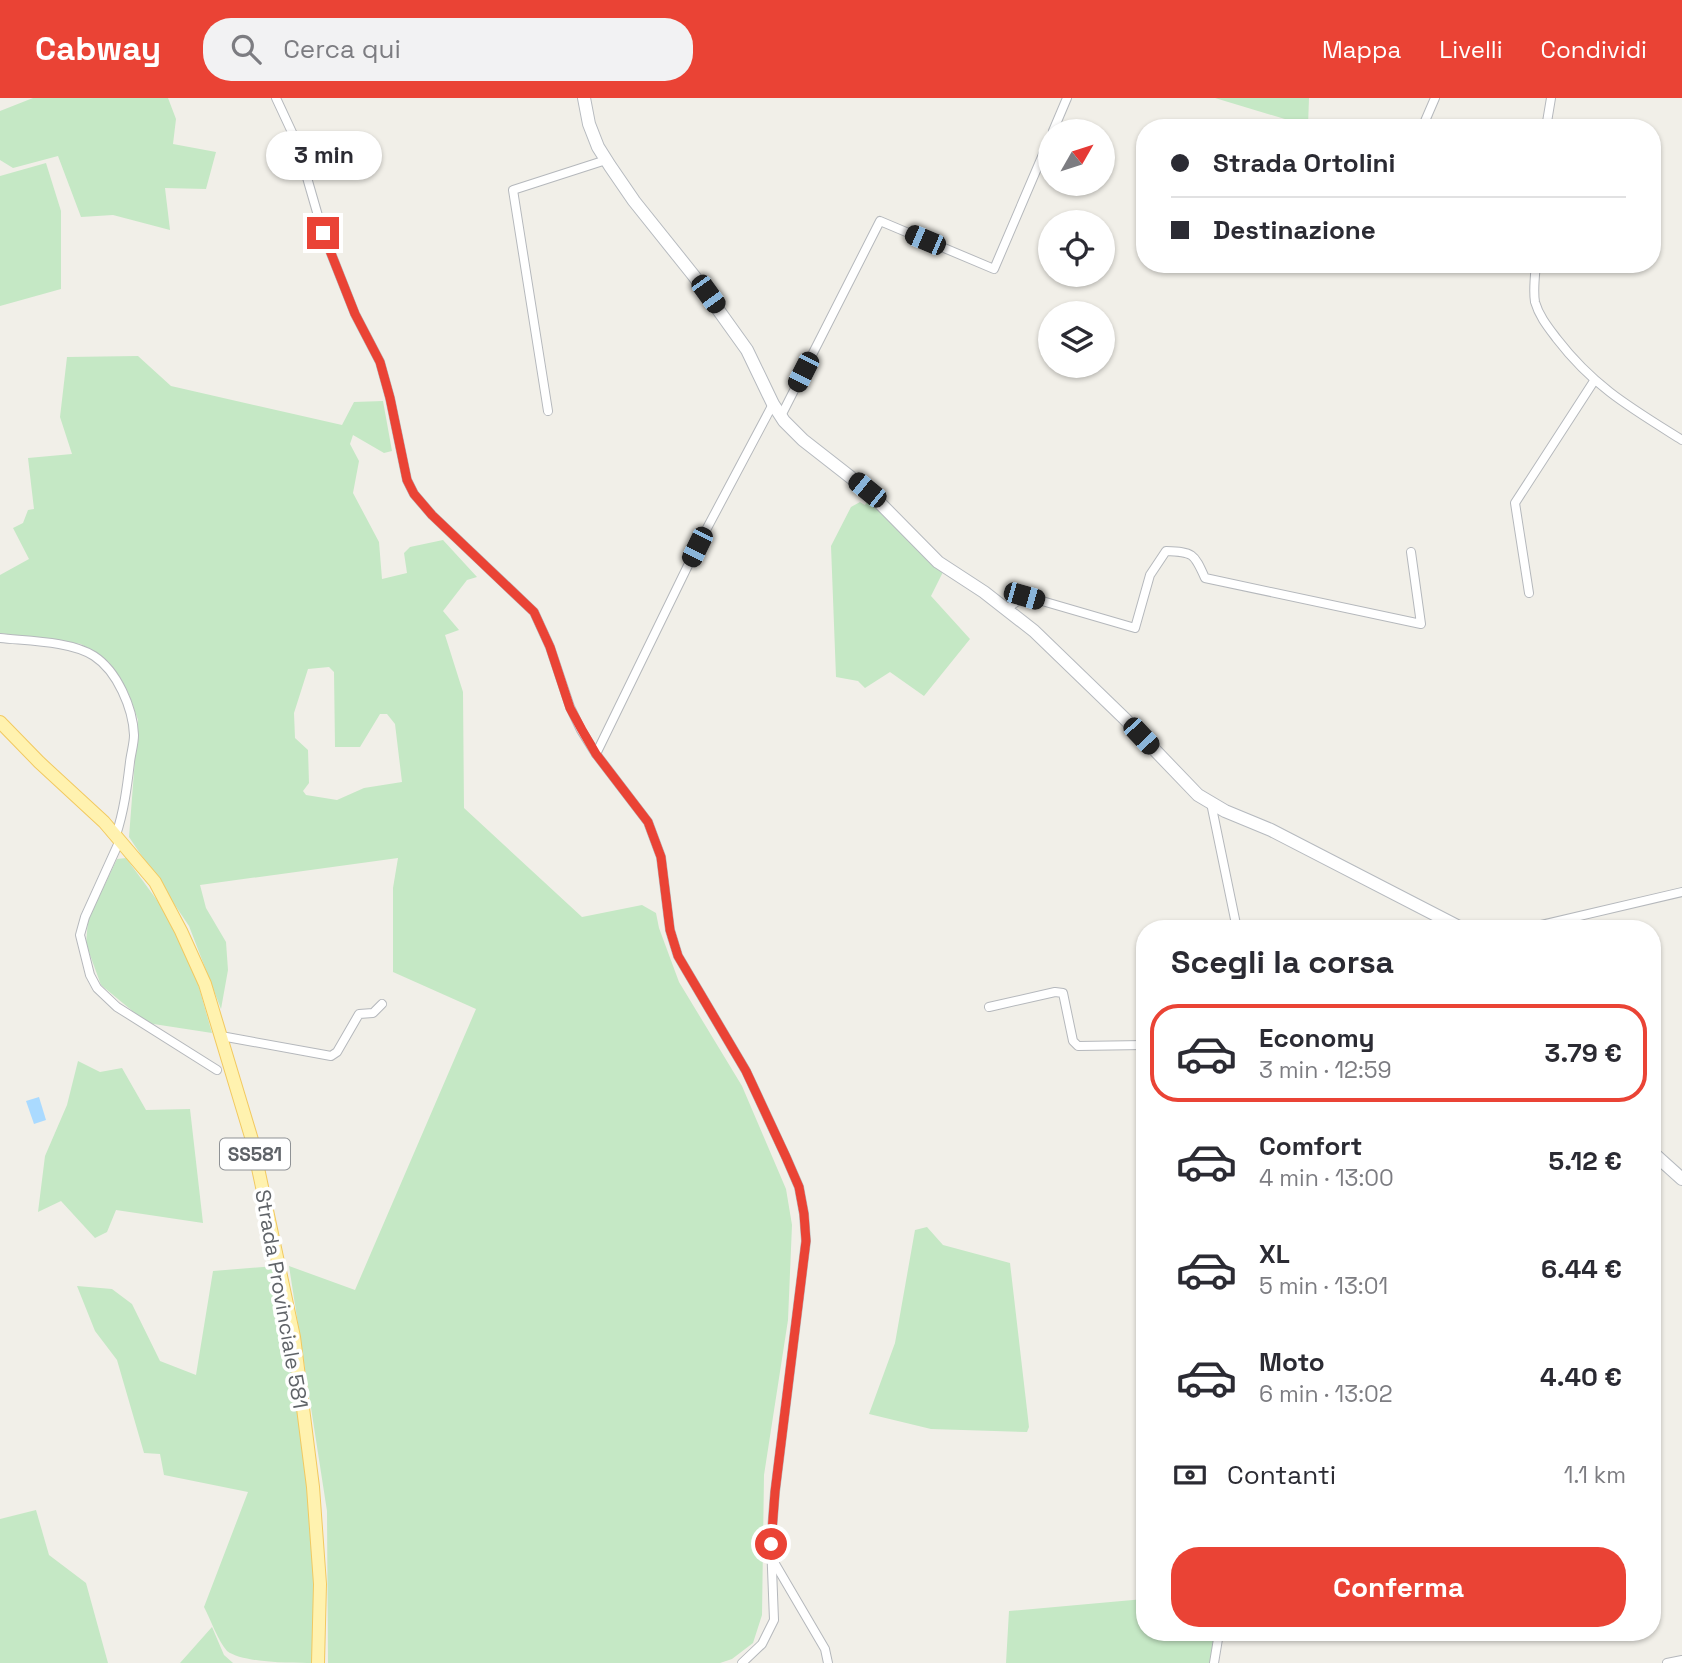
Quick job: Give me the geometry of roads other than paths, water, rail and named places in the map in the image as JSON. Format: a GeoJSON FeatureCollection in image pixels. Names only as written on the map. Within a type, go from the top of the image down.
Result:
{"type":"FeatureCollection","features":[{"type":"Feature","properties":{"kind":"main road"},"geometry":{"type":"LineString","coordinates":[[584,98],[589,124],[606,160],[747,350],[773,404],[803,440],[867,490],[939,562],[1006,609],[1075,670],[1198,795],[1446,920]]}},
{"type":"Feature","properties":{"kind":"main road","name":"Strada Provinciale 581"},"geometry":{"type":"LineString","coordinates":[[0,722],[118,837],[155,882],[205,984],[252,1140],[294,1336],[313,1487],[320,1584],[318,1663]]}},
{"type":"Feature","properties":{"kind":"main road"},"geometry":{"type":"LineString","coordinates":[[1661,1160],[1682,1179]]}},
{"type":"Feature","properties":{"kind":"street"},"geometry":{"type":"LineString","coordinates":[[276,98],[297,143],[332,258],[355,314],[380,362],[407,480],[414,494],[432,515],[534,612],[550,647],[570,708],[596,754],[636,804],[653,831],[661,857],[670,930],[678,956],[746,1071],[799,1187],[806,1241],[775,1492],[772,1559],[774,1620],[762,1644],[742,1663]]}},
{"type":"Feature","properties":{"kind":"street"},"geometry":{"type":"LineString","coordinates":[[1058,119],[1067,98]]}},
{"type":"Feature","properties":{"kind":"street"},"geometry":{"type":"LineString","coordinates":[[1426,119],[1436,98]]}},
{"type":"Feature","properties":{"kind":"street"},"geometry":{"type":"LineString","coordinates":[[1547,119],[1550,98]]}},
{"type":"Feature","properties":{"kind":"street"},"geometry":{"type":"LineString","coordinates":[[548,411],[513,190],[606,160]]}},
{"type":"Feature","properties":{"kind":"street"},"geometry":{"type":"LineString","coordinates":[[781,416],[880,220],[994,269],[1038,166]]}},
{"type":"Feature","properties":{"kind":"street"},"geometry":{"type":"LineString","coordinates":[[1536,273],[1535,299],[1539,313],[1568,352],[1594,381],[1615,398],[1682,440]]}},
{"type":"Feature","properties":{"kind":"street"},"geometry":{"type":"LineString","coordinates":[[1529,593],[1515,503],[1594,381]]}},
{"type":"Feature","properties":{"kind":"street"},"geometry":{"type":"LineString","coordinates":[[596,754],[697,547],[773,404]]}},
{"type":"Feature","properties":{"kind":"street"},"geometry":{"type":"LineString","coordinates":[[1006,609],[1024,596],[1135,628],[1150,575],[1166,551],[1186,551],[1196,556],[1205,578],[1421,624],[1411,552]]}},
{"type":"Feature","properties":{"kind":"street"},"geometry":{"type":"LineString","coordinates":[[0,638],[76,648],[94,656],[118,684],[129,712],[134,736],[118,837],[80,935],[90,975],[97,988],[117,1007],[217,1070]]}},
{"type":"Feature","properties":{"kind":"street"},"geometry":{"type":"LineString","coordinates":[[1211,803],[1235,920]]}},
{"type":"Feature","properties":{"kind":"street"},"geometry":{"type":"LineString","coordinates":[[1562,920],[1682,892]]}},
{"type":"Feature","properties":{"kind":"street"},"geometry":{"type":"LineString","coordinates":[[989,1007],[1055,992],[1062,993],[1073,1041],[1078,1046],[1136,1045]]}},
{"type":"Feature","properties":{"kind":"street"},"geometry":{"type":"LineString","coordinates":[[221,1037],[331,1056],[337,1052],[359,1014],[373,1013],[382,1004]]}},
{"type":"Feature","properties":{"kind":"street"},"geometry":{"type":"LineString","coordinates":[[772,1559],[825,1649],[828,1663]]}},
{"type":"Feature","properties":{"kind":"street"},"geometry":{"type":"LineString","coordinates":[[1214,1663],[1218,1641]]}},
{"type":"Feature","properties":{"kind":"street"},"geometry":{"type":"LineString","coordinates":[[1667,1663],[1682,1660]]}},
{"type":"Feature","properties":{"kind":"water"},"geometry":{"type":"Polygon","coordinates":[[[39,1097],[46,1120],[34,1124],[26,1101],[39,1097]]]}}]}
